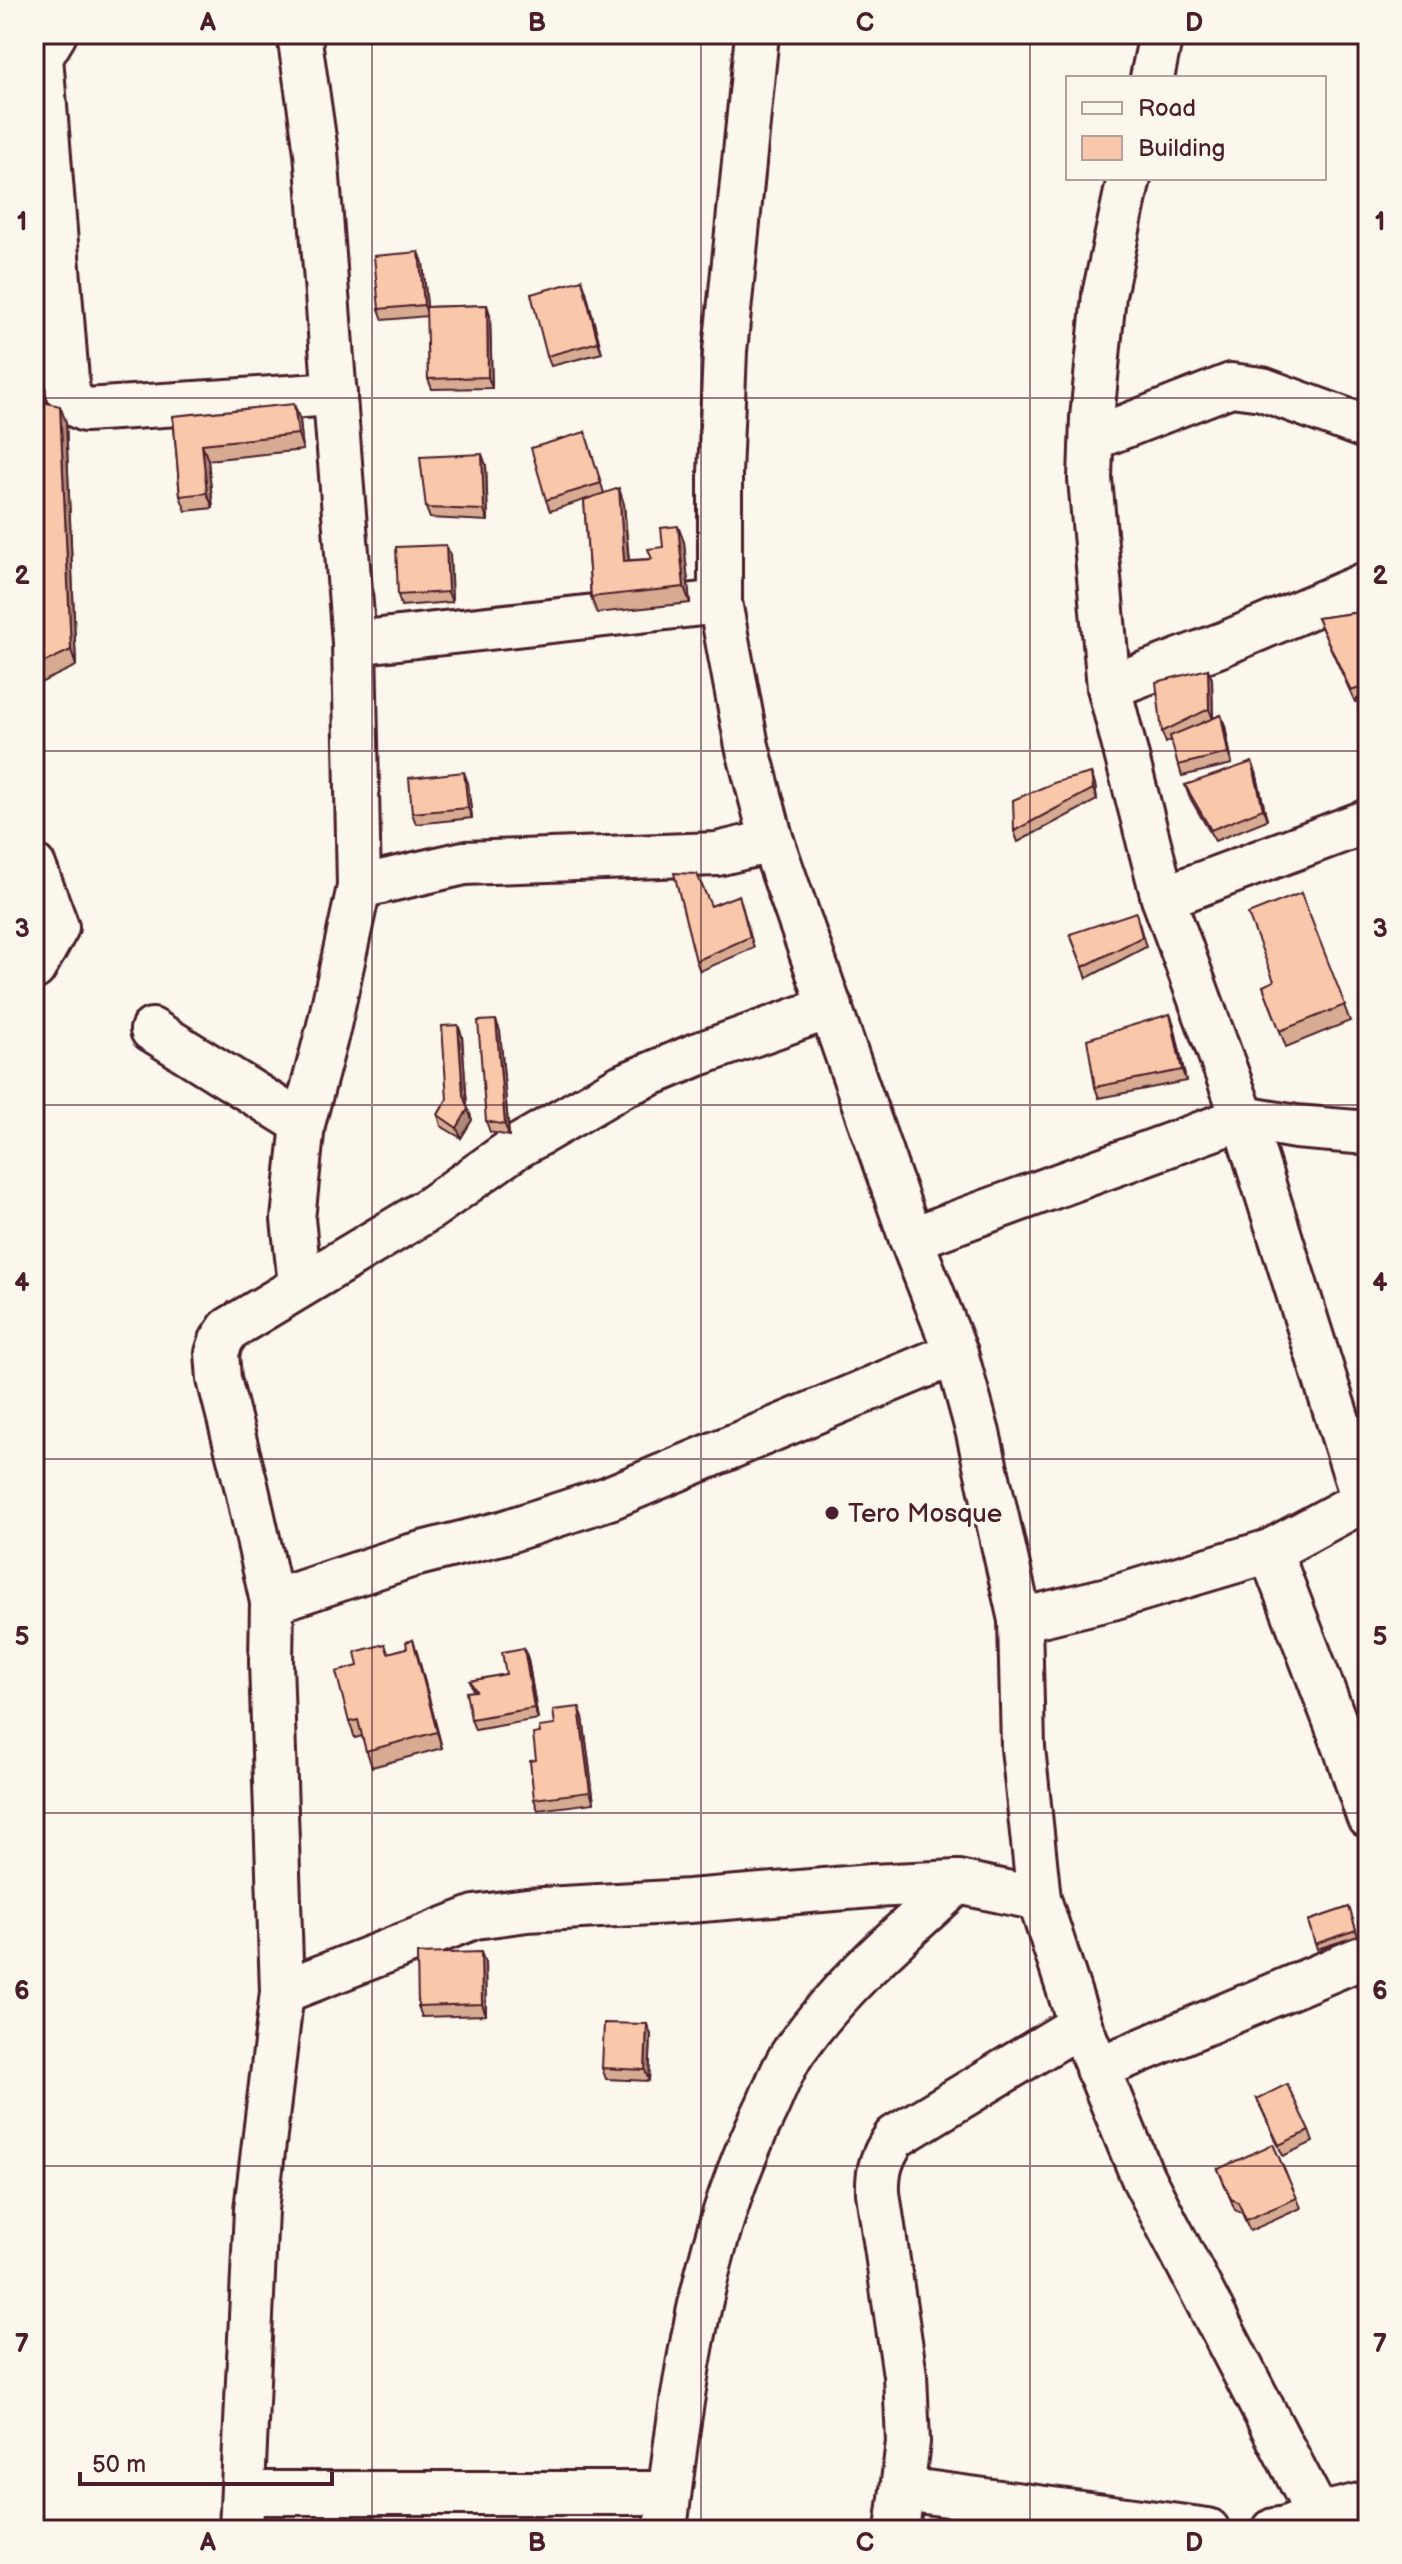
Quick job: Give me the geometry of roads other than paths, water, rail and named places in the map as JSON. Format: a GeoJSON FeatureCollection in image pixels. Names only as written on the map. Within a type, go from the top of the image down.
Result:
{"type":"FeatureCollection","features":[{"type":"Feature","properties":{"kind":"street"},"geometry":{"type":"LineString","coordinates":[[55,34],[41,57],[40,134],[68,392],[75,405],[85,410],[335,394]]}},
{"type":"Feature","properties":{"kind":"street"},"geometry":{"type":"LineString","coordinates":[[299,34],[316,152],[354,643],[359,887],[328,1030],[303,1124],[293,1219],[300,1285]]}},
{"type":"Feature","properties":{"kind":"street"},"geometry":{"type":"LineString","coordinates":[[757,34],[725,351],[720,474],[720,602],[747,746],[772,841],[911,1239],[956,1353],[1003,1538],[1020,1620],[1023,1748],[1039,1899],[1080,2025],[1143,2178],[1320,2522]]}},
{"type":"Feature","properties":{"kind":"street"},"geometry":{"type":"LineString","coordinates":[[1152,76],[1161,34]]}},
{"type":"Feature","properties":{"kind":"street"},"geometry":{"type":"LineString","coordinates":[[1020,1620],[1112,1598],[1270,1551],[1365,1499],[1243,1118],[1163,898],[1109,687],[1090,479],[1104,295],[1129,180]]}},
{"type":"Feature","properties":{"kind":"street"},"geometry":{"type":"LineString","coordinates":[[1092,439],[1231,385],[1262,389],[1368,428]]}},
{"type":"Feature","properties":{"kind":"street"},"geometry":{"type":"LineString","coordinates":[[1109,687],[1223,644],[1368,583]]}},
{"type":"Feature","properties":{"kind":"street"},"geometry":{"type":"LineString","coordinates":[[354,643],[720,602]]}},
{"type":"Feature","properties":{"kind":"street"},"geometry":{"type":"LineString","coordinates":[[1163,898],[1368,821]]}},
{"type":"Feature","properties":{"kind":"street"},"geometry":{"type":"LineString","coordinates":[[359,887],[464,863],[717,854],[772,841]]}},
{"type":"Feature","properties":{"kind":"street"},"geometry":{"type":"LineString","coordinates":[[34,866],[57,927],[34,968]]}},
{"type":"Feature","properties":{"kind":"street"},"geometry":{"type":"LineString","coordinates":[[831,1007],[696,1055],[622,1086],[515,1148],[429,1209],[229,1329],[221,1341],[217,1353],[219,1379],[272,1602],[271,1662],[282,1992],[256,2210],[243,2511],[667,2512],[684,2396],[709,2266],[742,2159],[758,2124],[794,2051],[822,2014],[866,1967],[958,1882]]}},
{"type":"Feature","properties":{"kind":"street"},"geometry":{"type":"LineString","coordinates":[[152,1030],[303,1124]]}},
{"type":"Feature","properties":{"kind":"street"},"geometry":{"type":"LineString","coordinates":[[911,1239],[1243,1118],[1296,1127],[1368,1133]]}},
{"type":"Feature","properties":{"kind":"street"},"geometry":{"type":"LineString","coordinates":[[272,1602],[410,1556],[505,1532],[609,1498],[956,1353]]}},
{"type":"Feature","properties":{"kind":"street"},"geometry":{"type":"LineString","coordinates":[[1270,1551],[1357,1746],[1368,1816]]}},
{"type":"Feature","properties":{"kind":"street"},"geometry":{"type":"LineString","coordinates":[[282,1992],[475,1917],[527,1910],[958,1882],[1039,1899]]}},
{"type":"Feature","properties":{"kind":"street"},"geometry":{"type":"LineString","coordinates":[[1097,2069],[1368,1955]]}},
{"type":"Feature","properties":{"kind":"street"},"geometry":{"type":"LineString","coordinates":[[897,2530],[908,2442],[905,2375],[878,2193],[882,2157],[895,2137],[1080,2025]]}},
{"type":"Feature","properties":{"kind":"street"},"geometry":{"type":"LineString","coordinates":[[903,2489],[1208,2530]]}},
{"type":"Feature","properties":{"kind":"street"},"geometry":{"type":"LineString","coordinates":[[1274,2530],[1320,2522],[1368,2503]]}},
{"type":"Feature","properties":{"kind":"place","name":"Tero Mosque"},"geometry":{"type":"Point","coordinates":[832,1513]}}]}
